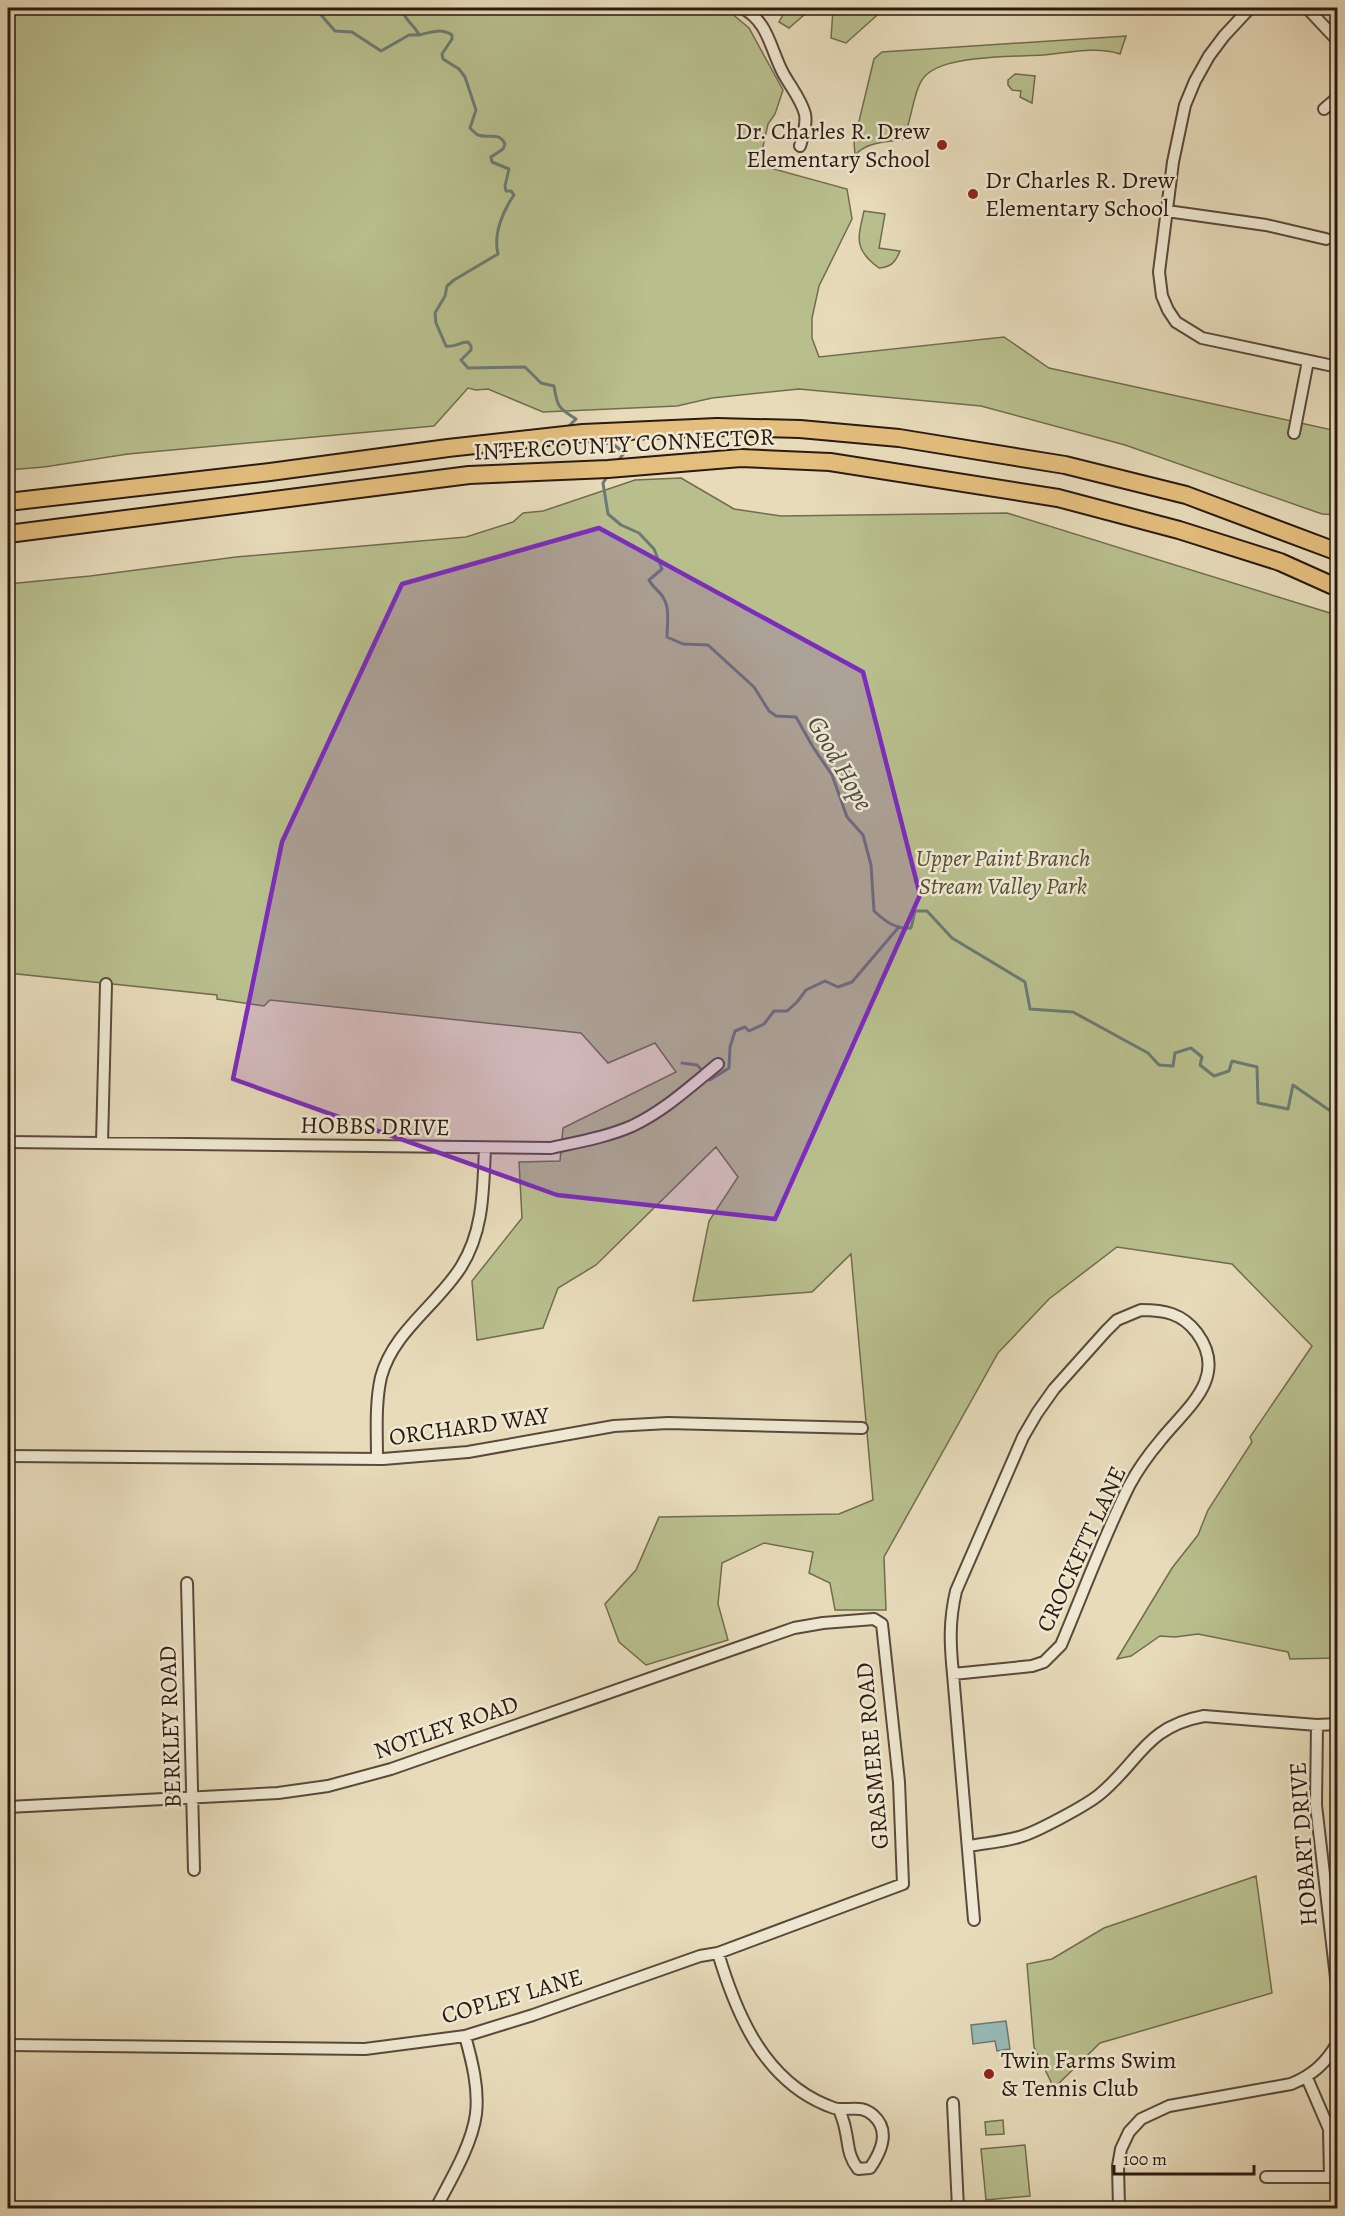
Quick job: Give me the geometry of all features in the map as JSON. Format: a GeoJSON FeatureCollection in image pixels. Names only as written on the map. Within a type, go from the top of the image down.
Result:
{"type":"FeatureCollection","features":[{"type":"Feature","properties":{"kind":"highway","name":"INTERCOUNTY CONNECTOR"},"geometry":{"type":"LineString","coordinates":[[8,502],[448,448],[583,434],[717,427],[800,429],[899,438],[1065,465],[1185,495],[1338,552]]}},
{"type":"Feature","properties":{"kind":"highway","name":"INTERCOUNTY CONNECTOR"},"geometry":{"type":"LineString","coordinates":[[8,534],[469,475],[608,469],[741,458],[830,462],[1058,498],[1179,530],[1280,562],[1338,588]]}},
{"type":"Feature","properties":{"kind":"highway"},"geometry":{"type":"LineString","coordinates":[[8,495],[58,496]]}},
{"type":"Feature","properties":{"kind":"street"},"geometry":{"type":"LineString","coordinates":[[742,8],[758,18],[801,105],[805,116],[805,127],[800,146]]}},
{"type":"Feature","properties":{"kind":"street"},"geometry":{"type":"LineString","coordinates":[[1250,8],[1214,50],[1192,89],[1178,131],[1159,282],[1162,296],[1176,322],[1202,338],[1338,367]]}},
{"type":"Feature","properties":{"kind":"street"},"geometry":{"type":"LineString","coordinates":[[1307,8],[1338,41]]}},
{"type":"Feature","properties":{"kind":"street"},"geometry":{"type":"LineString","coordinates":[[1324,109],[1338,97]]}},
{"type":"Feature","properties":{"kind":"street"},"geometry":{"type":"LineString","coordinates":[[1167,211],[1266,225],[1326,239]]}},
{"type":"Feature","properties":{"kind":"street"},"geometry":{"type":"LineString","coordinates":[[1294,433],[1308,361]]}},
{"type":"Feature","properties":{"kind":"street"},"geometry":{"type":"LineString","coordinates":[[102,1143],[106,984]]}},
{"type":"Feature","properties":{"kind":"street","name":"HOBBS DRIVE"},"geometry":{"type":"LineString","coordinates":[[8,1142],[552,1148],[592,1139],[632,1126],[670,1103],[718,1064]]}},
{"type":"Feature","properties":{"kind":"street"},"geometry":{"type":"LineString","coordinates":[[377,1459],[377,1401],[381,1376],[393,1350],[460,1269],[473,1244],[479,1227],[483,1202],[485,1148]]}},
{"type":"Feature","properties":{"kind":"street","name":"CROCKETT LANE"},"geometry":{"type":"LineString","coordinates":[[953,1674],[1032,1666],[1044,1662],[1060,1645],[1130,1485],[1159,1442],[1197,1399],[1205,1384],[1208,1365],[1205,1349],[1202,1340],[1185,1319],[1172,1313],[1141,1310],[1117,1320],[1054,1389],[1023,1437],[956,1591],[950,1616],[949,1638],[974,1920]]}},
{"type":"Feature","properties":{"kind":"street","name":"ORCHARD WAY"},"geometry":{"type":"LineString","coordinates":[[8,1456],[377,1459],[427,1457],[468,1452],[614,1425],[668,1423],[862,1428]]}},
{"type":"Feature","properties":{"kind":"street","name":"BERKLEY ROAD"},"geometry":{"type":"LineString","coordinates":[[187,1583],[194,1870]]}},
{"type":"Feature","properties":{"kind":"street","name":"NOTLEY ROAD"},"geometry":{"type":"LineString","coordinates":[[8,1808],[278,1793],[328,1786],[391,1769],[794,1628],[874,1619],[882,1624]]}},
{"type":"Feature","properties":{"kind":"street","name":"GRASMERE ROAD"},"geometry":{"type":"LineString","coordinates":[[882,1624],[899,1782],[903,1884]]}},
{"type":"Feature","properties":{"kind":"street"},"geometry":{"type":"LineString","coordinates":[[969,1846],[1021,1837],[1087,1803],[1101,1793],[1165,1728],[1186,1719],[1204,1716],[1231,1717],[1338,1725]]}},
{"type":"Feature","properties":{"kind":"street","name":"HOBART DRIVE"},"geometry":{"type":"LineString","coordinates":[[1317,1725],[1316,1805],[1338,1995]]}},
{"type":"Feature","properties":{"kind":"street","name":"COPLEY LANE"},"geometry":{"type":"LineString","coordinates":[[8,2045],[365,2049],[465,2036],[533,2015],[700,1956],[718,1953],[903,1884]]}},
{"type":"Feature","properties":{"kind":"street"},"geometry":{"type":"LineString","coordinates":[[718,1953],[739,2014],[753,2041],[768,2060],[798,2090],[839,2109],[850,2107],[864,2109],[880,2124],[884,2136],[882,2146],[870,2168],[858,2169],[852,2162],[839,2109]]}},
{"type":"Feature","properties":{"kind":"street"},"geometry":{"type":"LineString","coordinates":[[436,2208],[469,2140],[476,2115],[473,2063],[465,2036]]}},
{"type":"Feature","properties":{"kind":"street"},"geometry":{"type":"LineString","coordinates":[[1119,2208],[1118,2166],[1121,2150],[1129,2132],[1141,2119],[1169,2106],[1291,2084],[1307,2078],[1320,2067],[1338,2042]]}},
{"type":"Feature","properties":{"kind":"street"},"geometry":{"type":"LineString","coordinates":[[1266,2177],[1334,2177],[1329,2129],[1307,2078]]}},
{"type":"Feature","properties":{"kind":"street"},"geometry":{"type":"LineString","coordinates":[[953,2103],[958,2208]]}},
{"type":"Feature","properties":{"kind":"highlighted area"},"geometry":{"type":"Polygon","coordinates":[[[599,528],[863,672],[920,895],[775,1219],[557,1195],[233,1079],[282,842],[402,584],[599,528]]]}},
{"type":"Feature","properties":{"kind":"green space"},"geometry":{"type":"Polygon","coordinates":[[[8,8],[660,8],[663,10],[665,8],[694,8],[705,13],[714,8],[725,8],[749,28],[783,90],[775,114],[768,124],[759,165],[847,189],[852,219],[819,286],[812,318],[812,338],[819,357],[1004,337],[1049,368],[1337,431],[1338,515],[1322,514],[1125,445],[981,406],[799,389],[712,398],[677,406],[543,412],[488,389],[468,388],[434,426],[128,454],[8,470],[8,8]]]}},
{"type":"Feature","properties":{"kind":"green space"},"geometry":{"type":"Polygon","coordinates":[[[787,8],[812,8],[789,28],[779,22],[787,8]]]}},
{"type":"Feature","properties":{"kind":"green space"},"geometry":{"type":"Polygon","coordinates":[[[827,8],[885,8],[846,43],[831,38],[833,10],[827,8]]]}},
{"type":"Feature","properties":{"kind":"green space"},"geometry":{"type":"Polygon","coordinates":[[[1126,36],[1120,54],[1092,50],[991,57],[955,62],[936,68],[926,75],[918,88],[903,139],[865,147],[855,155],[854,142],[874,59],[882,52],[1126,36]]]}},
{"type":"Feature","properties":{"kind":"green space"},"geometry":{"type":"Polygon","coordinates":[[[1015,74],[1035,76],[1032,103],[1020,97],[1021,91],[1012,90],[1008,85],[1008,80],[1015,74]]]}},
{"type":"Feature","properties":{"kind":"green space"},"geometry":{"type":"Polygon","coordinates":[[[864,211],[885,214],[879,248],[900,251],[887,267],[879,268],[861,249],[859,236],[864,211]]]}},
{"type":"Feature","properties":{"kind":"green space","name":"Upper Paint Branch Stream Valley Park"},"geometry":{"type":"Polygon","coordinates":[[[681,478],[734,509],[781,516],[1007,513],[1330,613],[1338,618],[1337,1658],[1290,1659],[1288,1652],[1198,1634],[1160,1636],[1131,1656],[1117,1659],[1172,1568],[1198,1535],[1208,1510],[1252,1442],[1250,1437],[1312,1346],[1232,1264],[1117,1247],[1049,1299],[998,1353],[884,1557],[886,1610],[835,1610],[830,1583],[809,1573],[813,1552],[764,1543],[722,1563],[718,1604],[728,1640],[646,1665],[619,1642],[605,1604],[636,1570],[659,1517],[839,1514],[873,1500],[851,1254],[812,1292],[693,1301],[709,1221],[738,1177],[716,1147],[596,1265],[558,1288],[543,1328],[477,1340],[472,1281],[522,1218],[519,1162],[560,1161],[563,1128],[676,1072],[655,1043],[608,1063],[581,1033],[270,1000],[264,1006],[217,999],[217,995],[8,973],[8,584],[236,557],[466,537],[513,522],[523,513],[543,511],[635,480],[681,478]]]}},
{"type":"Feature","properties":{"kind":"green space"},"geometry":{"type":"Polygon","coordinates":[[[1256,1876],[1272,1993],[1100,2043],[1054,2088],[1034,2047],[1027,1964],[1052,1959],[1104,1928],[1256,1876]]]}},
{"type":"Feature","properties":{"kind":"green space"},"geometry":{"type":"Polygon","coordinates":[[[1003,2120],[1004,2134],[986,2135],[985,2122],[1003,2120]]]}},
{"type":"Feature","properties":{"kind":"green space"},"geometry":{"type":"Polygon","coordinates":[[[1025,2145],[1030,2196],[986,2200],[981,2149],[1025,2145]]]}},
{"type":"Feature","properties":{"kind":"water"},"geometry":{"type":"Polygon","coordinates":[[[1006,2021],[1010,2049],[997,2051],[995,2041],[973,2044],[971,2025],[1006,2021]]]}},
{"type":"Feature","properties":{"kind":"waterway"},"geometry":{"type":"LineString","coordinates":[[315,8],[335,31],[352,32],[381,51],[409,35],[419,35]]}},
{"type":"Feature","properties":{"kind":"waterway","name":"Good Hope"},"geometry":{"type":"LineString","coordinates":[[407,8],[403,12],[404,15],[419,35],[440,31],[452,35],[452,39],[442,54],[443,59],[459,69],[465,77],[476,110],[470,128],[478,135],[496,136],[503,140],[505,144],[503,149],[491,157],[492,162],[509,169],[505,186],[506,191],[511,191],[514,195],[500,223],[497,239],[498,254],[447,286],[445,296],[435,313],[436,323],[446,346],[468,342],[471,346],[471,350],[461,360],[468,368],[525,367],[541,383],[554,386],[559,406],[576,419],[566,429]]}},
{"type":"Feature","properties":{"kind":"waterway","name":"Good Hope"},"geometry":{"type":"LineString","coordinates":[[587,441],[613,444],[624,453],[618,461]]}},
{"type":"Feature","properties":{"kind":"waterway","name":"Good Hope"},"geometry":{"type":"LineString","coordinates":[[609,474],[603,483],[608,514],[621,525],[639,533],[654,549],[662,569],[649,580],[666,603],[667,637],[683,644],[708,645],[754,687],[769,711],[776,716],[796,717],[832,775],[847,817],[863,835],[871,865],[874,911],[878,915],[895,926],[911,928],[915,911],[927,911],[952,938],[1025,982],[1030,1009],[1073,1012],[1148,1053],[1159,1065],[1173,1066],[1175,1053],[1191,1048],[1202,1057],[1200,1065],[1214,1076],[1229,1071],[1232,1061],[1257,1067],[1258,1103],[1288,1109],[1293,1085],[1329,1110],[1338,1105]]}},
{"type":"Feature","properties":{"kind":"waterway"},"geometry":{"type":"LineString","coordinates":[[708,1078],[710,1080],[729,1068],[730,1047],[735,1031],[745,1027],[749,1031],[764,1024],[774,1011],[787,1011],[806,990],[825,981],[838,987],[852,982],[898,928]]}},
{"type":"Feature","properties":{"kind":"waterway"},"geometry":{"type":"LineString","coordinates":[[682,1063],[697,1065],[704,1072]]}},
{"type":"Feature","properties":{"kind":"place","name":"Dr. Charles R. Drew Elementary School"},"geometry":{"type":"Point","coordinates":[942,145]}},
{"type":"Feature","properties":{"kind":"place","name":"Dr Charles R. Drew Elementary School"},"geometry":{"type":"Point","coordinates":[973,194]}},
{"type":"Feature","properties":{"kind":"place","name":"Twin Farms Swim & Tennis Club"},"geometry":{"type":"Point","coordinates":[989,2074]}}]}
